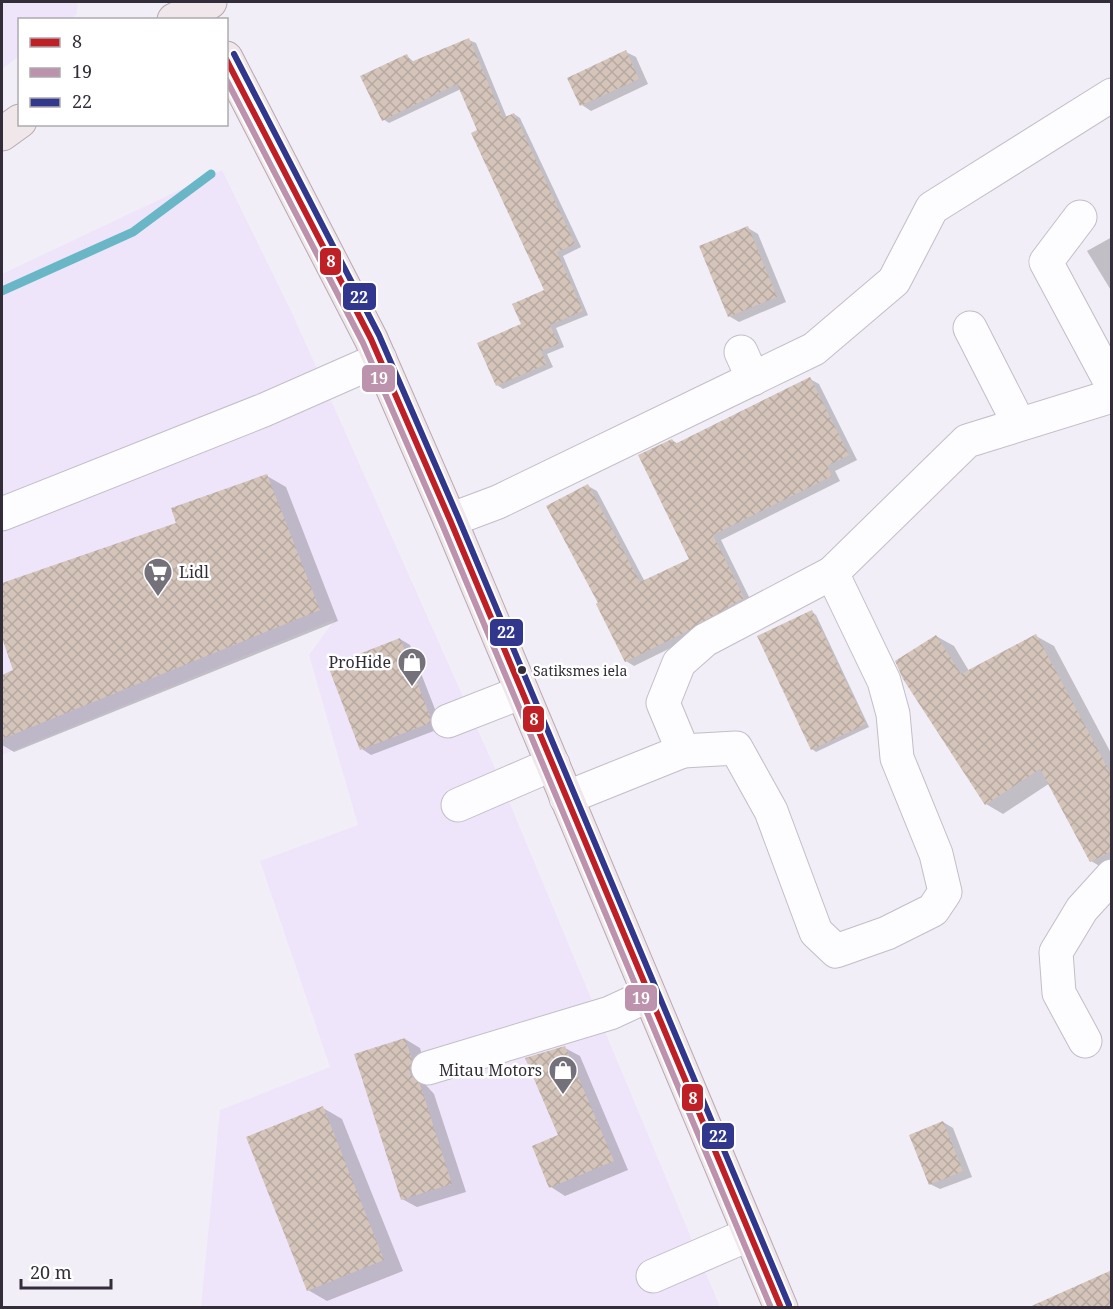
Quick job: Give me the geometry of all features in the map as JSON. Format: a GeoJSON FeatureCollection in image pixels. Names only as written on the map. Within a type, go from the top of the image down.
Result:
{"type":"FeatureCollection","features":[{"type":"Feature","properties":{"kind":"main road"},"geometry":{"type":"LineString","coordinates":[[228,62],[380,359],[450,520],[781,1308]]}},
{"type":"Feature","properties":{"kind":"main road"},"geometry":{"type":"LineString","coordinates":[[2,134],[18,122]]}},
{"type":"Feature","properties":{"kind":"street"},"geometry":{"type":"LineString","coordinates":[[450,520],[498,502],[747,366],[814,349],[894,281],[932,208],[1112,95]]}},
{"type":"Feature","properties":{"kind":"street"},"geometry":{"type":"LineString","coordinates":[[1080,217],[1046,262],[1112,385]]}},
{"type":"Feature","properties":{"kind":"street"},"geometry":{"type":"LineString","coordinates":[[970,328],[1019,424]]}},
{"type":"Feature","properties":{"kind":"street"},"geometry":{"type":"LineString","coordinates":[[2,514],[264,410],[380,359]]}},
{"type":"Feature","properties":{"kind":"street"},"geometry":{"type":"LineString","coordinates":[[683,752],[663,703],[680,663],[705,640],[832,573],[967,441],[1112,396]]}},
{"type":"Feature","properties":{"kind":"street"},"geometry":{"type":"LineString","coordinates":[[566,798],[683,752],[736,748],[771,811],[816,932],[836,951],[886,933],[933,910],[945,892],[936,854],[897,758],[893,714],[884,681],[832,573]]}},
{"type":"Feature","properties":{"kind":"street"},"geometry":{"type":"LineString","coordinates":[[447,721],[522,692]]}},
{"type":"Feature","properties":{"kind":"street"},"geometry":{"type":"LineString","coordinates":[[458,805],[553,764]]}},
{"type":"Feature","properties":{"kind":"street"},"geometry":{"type":"LineString","coordinates":[[1085,1041],[1059,993],[1056,952],[1082,909],[1112,876]]}},
{"type":"Feature","properties":{"kind":"street"},"geometry":{"type":"LineString","coordinates":[[428,1068],[610,1013],[649,995]]}},
{"type":"Feature","properties":{"kind":"street"},"geometry":{"type":"LineString","coordinates":[[653,1276],[750,1234]]}},
{"type":"Feature","properties":{"kind":"shaded area"},"geometry":{"type":"Polygon","coordinates":[[[2,2],[78,2],[77,14],[71,18],[18,18],[18,57],[2,69],[2,2]]]}},
{"type":"Feature","properties":{"kind":"shaded area"},"geometry":{"type":"Polygon","coordinates":[[[222,170],[293,315],[497,773],[720,1307],[201,1307],[220,1110],[330,1067],[260,861],[358,825],[309,655],[335,619],[2,755],[2,274],[222,170]]]}},
{"type":"Feature","properties":{"kind":"building"},"geometry":{"type":"Polygon","coordinates":[[[469,38],[503,118],[514,113],[575,244],[557,252],[583,311],[550,325],[559,344],[541,351],[547,364],[496,386],[477,343],[521,324],[512,304],[544,290],[471,133],[477,130],[457,84],[382,121],[360,76],[407,54],[411,62],[469,38]]]}},
{"type":"Feature","properties":{"kind":"building"},"geometry":{"type":"Polygon","coordinates":[[[626,50],[639,79],[580,106],[567,78],[626,50]]]}},
{"type":"Feature","properties":{"kind":"building"},"geometry":{"type":"Polygon","coordinates":[[[748,226],[777,297],[728,317],[699,246],[748,226]]]}},
{"type":"Feature","properties":{"kind":"building"},"geometry":{"type":"Polygon","coordinates":[[[810,377],[849,455],[827,466],[832,476],[713,535],[744,598],[686,632],[625,662],[596,604],[598,603],[546,506],[588,484],[640,582],[689,559],[638,455],[672,439],[675,444],[810,377]]]}},
{"type":"Feature","properties":{"kind":"building","name":"Lidl"},"geometry":{"type":"Polygon","coordinates":[[[267,474],[320,610],[2,739],[2,675],[13,670],[2,638],[2,583],[176,523],[171,508],[267,474]]]}},
{"type":"Feature","properties":{"kind":"building"},"geometry":{"type":"Polygon","coordinates":[[[812,610],[866,724],[811,750],[757,636],[812,610]]]}},
{"type":"Feature","properties":{"kind":"building"},"geometry":{"type":"Polygon","coordinates":[[[1036,634],[1112,776],[1112,851],[1090,862],[1040,769],[985,805],[903,679],[895,661],[936,635],[961,674],[1036,634]]]}},
{"type":"Feature","properties":{"kind":"building"},"geometry":{"type":"Polygon","coordinates":[[[400,638],[430,716],[430,723],[360,750],[328,666],[400,638]]]}},
{"type":"Feature","properties":{"kind":"building"},"geometry":{"type":"Polygon","coordinates":[[[405,1038],[412,1059],[410,1074],[420,1084],[452,1184],[401,1200],[354,1054],[405,1038]]]}},
{"type":"Feature","properties":{"kind":"building","name":"Mitau Motors"},"geometry":{"type":"Polygon","coordinates":[[[565,1046],[614,1161],[549,1188],[532,1146],[558,1135],[525,1058],[565,1046]]]}},
{"type":"Feature","properties":{"kind":"building"},"geometry":{"type":"Polygon","coordinates":[[[323,1106],[384,1260],[307,1291],[246,1137],[323,1106]]]}},
{"type":"Feature","properties":{"kind":"building"},"geometry":{"type":"Polygon","coordinates":[[[943,1121],[963,1171],[929,1185],[909,1135],[943,1121]]]}},
{"type":"Feature","properties":{"kind":"building"},"geometry":{"type":"Polygon","coordinates":[[[1112,1270],[1112,1308],[1027,1308],[1112,1270]]]}},
{"type":"Feature","properties":{"kind":"waterway"},"geometry":{"type":"LineString","coordinates":[[2,291],[133,232],[211,174]]}},
{"type":"Feature","properties":{"kind":"transit line","name":"22"},"geometry":{"type":"LineString","coordinates":[[234,54],[379,335],[458,517],[789,1305]]}},
{"type":"Feature","properties":{"kind":"transit line","name":"8"},"geometry":{"type":"LineString","coordinates":[[228,63],[371,339],[450,520],[781,1308]]}},
{"type":"Feature","properties":{"kind":"transit line","name":"19"},"geometry":{"type":"LineString","coordinates":[[228,83],[363,343],[442,524],[771,1308]]}},
{"type":"Feature","properties":{"kind":"place","name":"Lidl"},"geometry":{"type":"Point","coordinates":[158,598]}},
{"type":"Feature","properties":{"kind":"place","name":"Satiksmes iela"},"geometry":{"type":"Point","coordinates":[522,670]}},
{"type":"Feature","properties":{"kind":"place","name":"ProHide"},"geometry":{"type":"Point","coordinates":[412,688]}},
{"type":"Feature","properties":{"kind":"place","name":"Mitau Motors"},"geometry":{"type":"Point","coordinates":[563,1096]}}]}
